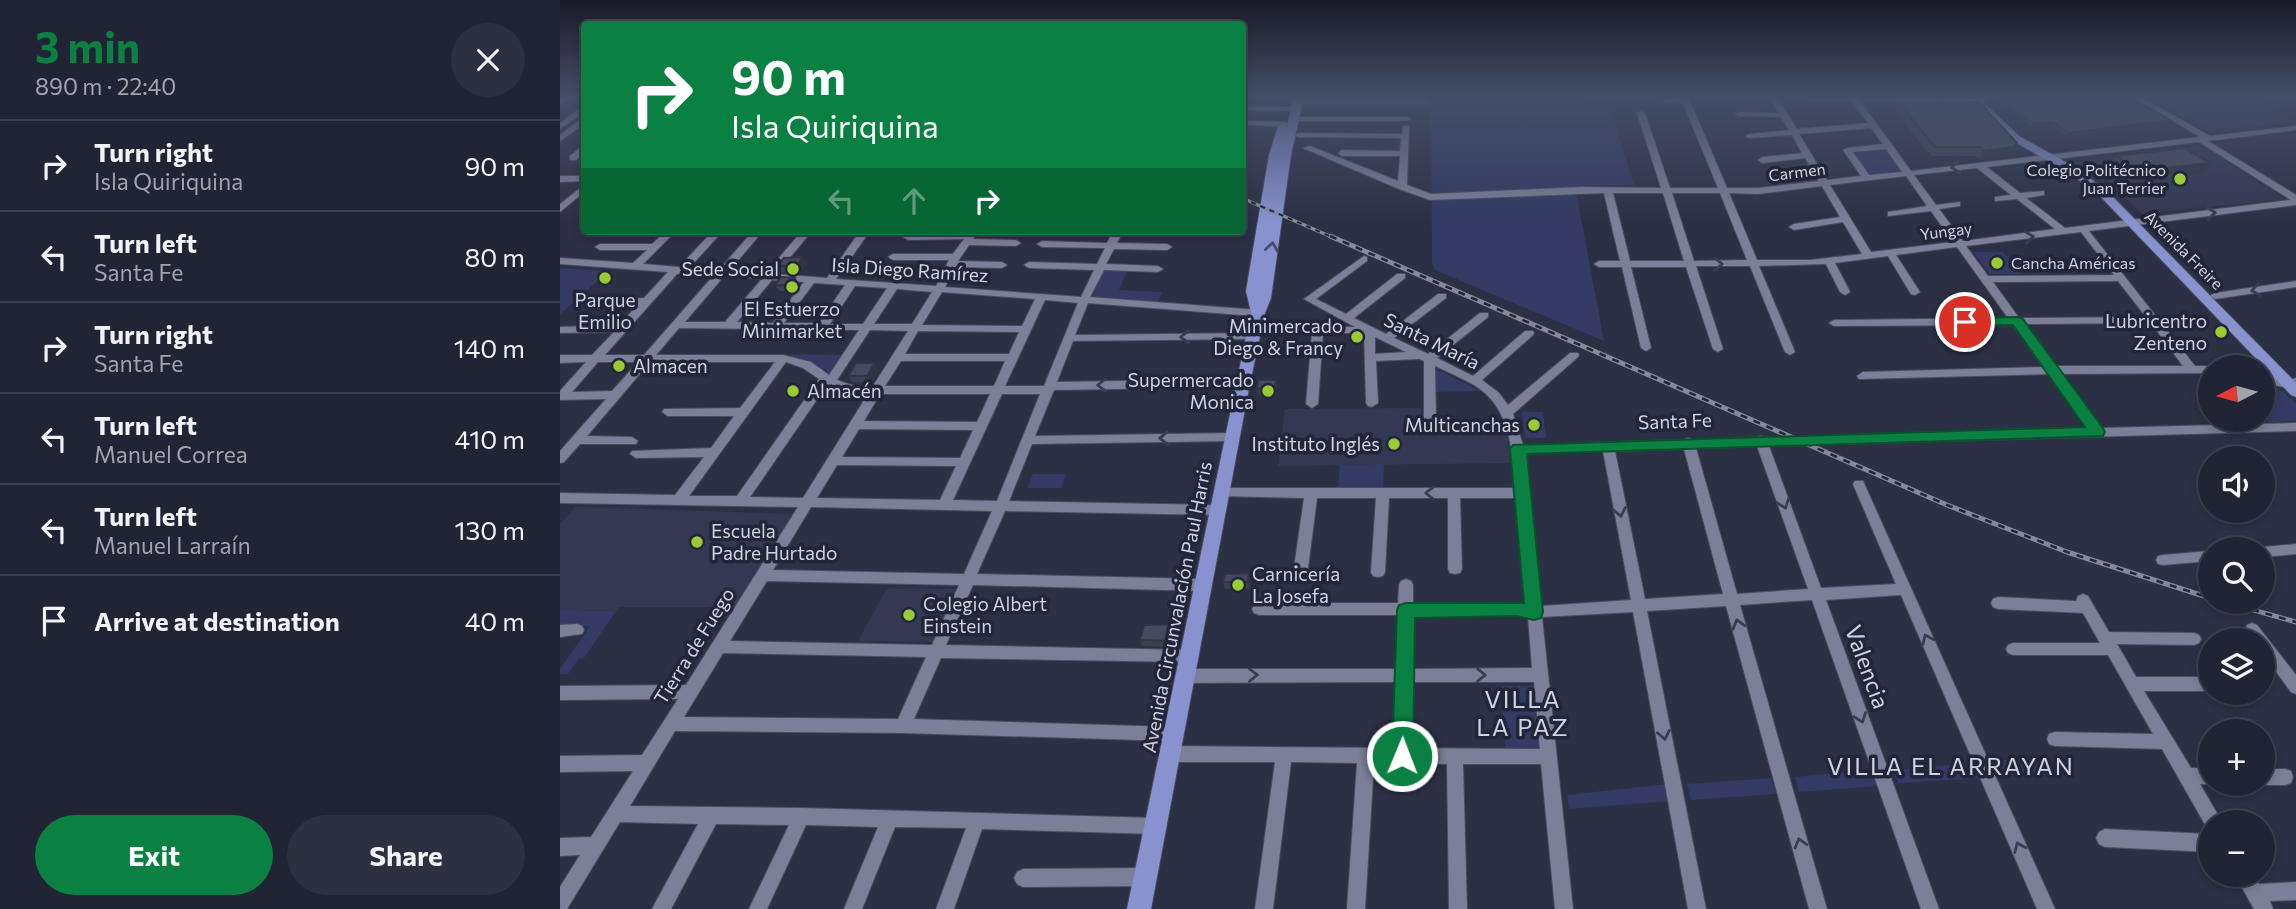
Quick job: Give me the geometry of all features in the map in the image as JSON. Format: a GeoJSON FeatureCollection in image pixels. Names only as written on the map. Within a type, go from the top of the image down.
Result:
{"type":"FeatureCollection","features":[{"type":"Feature","properties":{"kind":"main road","name":"Avenida Circunvalación Paul Harris"},"geometry":{"type":"LineString","coordinates":[[1139,909],[1258,313],[1253,291],[1256,267],[1274,155],[1281,137]]}},
{"type":"Feature","properties":{"kind":"main road","name":"Avenida Freire"},"geometry":{"type":"LineString","coordinates":[[2024,137],[2091,182],[2138,223],[2215,296],[2294,384]]}},
{"type":"Feature","properties":{"kind":"main road","name":"Avenida Freire"},"geometry":{"type":"LineString","coordinates":[[2138,223],[2294,384]]}},
{"type":"Feature","properties":{"kind":"street"},"geometry":{"type":"LineString","coordinates":[[1402,187],[1405,137]]}},
{"type":"Feature","properties":{"kind":"street"},"geometry":{"type":"LineString","coordinates":[[1649,137],[1718,349]]}},
{"type":"Feature","properties":{"kind":"street"},"geometry":{"type":"LineString","coordinates":[[1701,137],[1790,352]]}},
{"type":"Feature","properties":{"kind":"street"},"geometry":{"type":"LineString","coordinates":[[1798,137],[1868,256]]}},
{"type":"Feature","properties":{"kind":"street"},"geometry":{"type":"LineString","coordinates":[[1883,137],[2097,432]]}},
{"type":"Feature","properties":{"kind":"street","name":"Carmen"},"geometry":{"type":"LineString","coordinates":[[1307,148],[1430,197],[1608,190],[1758,191],[2217,137]]}},
{"type":"Feature","properties":{"kind":"street"},"geometry":{"type":"LineString","coordinates":[[2204,139],[2296,201]]}},
{"type":"Feature","properties":{"kind":"street"},"geometry":{"type":"LineString","coordinates":[[1866,178],[1847,150],[1889,146]]}},
{"type":"Feature","properties":{"kind":"street"},"geometry":{"type":"LineString","coordinates":[[573,158],[581,151]]}},
{"type":"Feature","properties":{"kind":"street"},"geometry":{"type":"LineString","coordinates":[[1342,153],[1404,154]]}},
{"type":"Feature","properties":{"kind":"street"},"geometry":{"type":"LineString","coordinates":[[1762,160],[1808,155]]}},
{"type":"Feature","properties":{"kind":"street"},"geometry":{"type":"LineString","coordinates":[[1979,165],[2064,232]]}},
{"type":"Feature","properties":{"kind":"street"},"geometry":{"type":"LineString","coordinates":[[560,178],[581,179]]}},
{"type":"Feature","properties":{"kind":"street"},"geometry":{"type":"LineString","coordinates":[[1608,190],[1646,348]]}},
{"type":"Feature","properties":{"kind":"street"},"geometry":{"type":"LineString","coordinates":[[560,209],[581,191]]}},
{"type":"Feature","properties":{"kind":"street"},"geometry":{"type":"LineString","coordinates":[[1998,199],[2041,193]]}},
{"type":"Feature","properties":{"kind":"street","name":"Yungay"},"geometry":{"type":"LineString","coordinates":[[1599,264],[1829,261],[2296,201]]}},
{"type":"Feature","properties":{"kind":"street"},"geometry":{"type":"LineString","coordinates":[[1891,214],[1957,204]]}},
{"type":"Feature","properties":{"kind":"street"},"geometry":{"type":"LineString","coordinates":[[1794,227],[1846,219]]}},
{"type":"Feature","properties":{"kind":"street"},"geometry":{"type":"LineString","coordinates":[[2084,230],[2192,369]]}},
{"type":"Feature","properties":{"kind":"street"},"geometry":{"type":"LineString","coordinates":[[634,268],[667,235]]}},
{"type":"Feature","properties":{"kind":"street"},"geometry":{"type":"LineString","coordinates":[[561,396],[647,301],[714,235]]}},
{"type":"Feature","properties":{"kind":"street"},"geometry":{"type":"LineString","coordinates":[[560,459],[755,235]]}},
{"type":"Feature","properties":{"kind":"street"},"geometry":{"type":"LineString","coordinates":[[728,326],[804,235]]}},
{"type":"Feature","properties":{"kind":"street"},"geometry":{"type":"LineString","coordinates":[[829,282],[863,235]]}},
{"type":"Feature","properties":{"kind":"street"},"geometry":{"type":"LineString","coordinates":[[903,726],[1001,506],[1084,300],[1116,235]]}},
{"type":"Feature","properties":{"kind":"street"},"geometry":{"type":"LineString","coordinates":[[908,237],[971,236],[1016,243]]}},
{"type":"Feature","properties":{"kind":"street","name":"Tierra de Fuego"},"geometry":{"type":"LineString","coordinates":[[560,904],[915,328],[953,261],[971,236]]}},
{"type":"Feature","properties":{"kind":"street"},"geometry":{"type":"LineString","coordinates":[[1042,244],[1167,247]]}},
{"type":"Feature","properties":{"kind":"street"},"geometry":{"type":"LineString","coordinates":[[600,247],[655,247]]}},
{"type":"Feature","properties":{"kind":"street"},"geometry":{"type":"LineString","coordinates":[[1891,254],[1915,292]]}},
{"type":"Feature","properties":{"kind":"street"},"geometry":{"type":"LineString","coordinates":[[893,257],[1002,265]]}},
{"type":"Feature","properties":{"kind":"street"},"geometry":{"type":"LineString","coordinates":[[1364,259],[1309,299],[1369,330],[1372,403]]}},
{"type":"Feature","properties":{"kind":"street","name":"Isla Diego Ramírez"},"geometry":{"type":"LineString","coordinates":[[560,261],[1258,313]]}},
{"type":"Feature","properties":{"kind":"street"},"geometry":{"type":"LineString","coordinates":[[1829,261],[1845,292]]}},
{"type":"Feature","properties":{"kind":"street"},"geometry":{"type":"LineString","coordinates":[[1029,265],[1158,269]]}},
{"type":"Feature","properties":{"kind":"street"},"geometry":{"type":"LineString","coordinates":[[1347,318],[1401,276]]}},
{"type":"Feature","properties":{"kind":"street"},"geometry":{"type":"LineString","coordinates":[[1986,279],[2120,278]]}},
{"type":"Feature","properties":{"kind":"street"},"geometry":{"type":"LineString","coordinates":[[776,326],[811,280]]}},
{"type":"Feature","properties":{"kind":"street"},"geometry":{"type":"LineString","coordinates":[[822,327],[852,283]]}},
{"type":"Feature","properties":{"kind":"street"},"geometry":{"type":"LineString","coordinates":[[2215,296],[2296,284]]}},
{"type":"Feature","properties":{"kind":"street"},"geometry":{"type":"LineString","coordinates":[[740,502],[894,286]]}},
{"type":"Feature","properties":{"kind":"street"},"geometry":{"type":"LineString","coordinates":[[1387,338],[1442,296]]}},
{"type":"Feature","properties":{"kind":"street"},"geometry":{"type":"LineString","coordinates":[[944,505],[1041,298]]}},
{"type":"Feature","properties":{"kind":"street"},"geometry":{"type":"LineString","coordinates":[[587,303],[647,301]]}},
{"type":"Feature","properties":{"kind":"street","name":"Santa María"},"geometry":{"type":"LineString","coordinates":[[1258,313],[1262,322],[1269,327],[1290,330]]}},
{"type":"Feature","properties":{"kind":"street"},"geometry":{"type":"LineString","coordinates":[[1370,358],[1425,357],[1484,315]]}},
{"type":"Feature","properties":{"kind":"street"},"geometry":{"type":"LineString","coordinates":[[1834,323],[2152,320]]}},
{"type":"Feature","properties":{"kind":"street"},"geometry":{"type":"LineString","coordinates":[[678,325],[1026,329]]}},
{"type":"Feature","properties":{"kind":"street"},"geometry":{"type":"LineString","coordinates":[[560,330],[623,328]]}},
{"type":"Feature","properties":{"kind":"street","name":"Santa María"},"geometry":{"type":"LineString","coordinates":[[1070,338],[1290,330],[1369,330],[1474,381],[1494,394],[1507,412],[1518,449]]}},
{"type":"Feature","properties":{"kind":"street"},"geometry":{"type":"LineString","coordinates":[[1312,404],[1318,330]]}},
{"type":"Feature","properties":{"kind":"street"},"geometry":{"type":"LineString","coordinates":[[1474,381],[1529,334]]}},
{"type":"Feature","properties":{"kind":"street"},"geometry":{"type":"LineString","coordinates":[[1507,412],[1574,355]]}},
{"type":"Feature","properties":{"kind":"street"},"geometry":{"type":"LineString","coordinates":[[897,356],[1012,358]]}},
{"type":"Feature","properties":{"kind":"street"},"geometry":{"type":"LineString","coordinates":[[1425,357],[1430,418]]}},
{"type":"Feature","properties":{"kind":"street"},"geometry":{"type":"LineString","coordinates":[[678,501],[783,358]]}},
{"type":"Feature","properties":{"kind":"street"},"geometry":{"type":"LineString","coordinates":[[560,359],[783,358],[807,365],[842,388],[876,390],[998,390],[1243,383]]}},
{"type":"Feature","properties":{"kind":"street"},"geometry":{"type":"LineString","coordinates":[[1863,376],[2198,369]]}},
{"type":"Feature","properties":{"kind":"street"},"geometry":{"type":"LineString","coordinates":[[2275,381],[2294,384]]}},
{"type":"Feature","properties":{"kind":"street"},"geometry":{"type":"LineString","coordinates":[[561,396],[616,395]]}},
{"type":"Feature","properties":{"kind":"street"},"geometry":{"type":"LineString","coordinates":[[668,412],[743,412]]}},
{"type":"Feature","properties":{"kind":"street"},"geometry":{"type":"LineString","coordinates":[[855,425],[981,426]]}},
{"type":"Feature","properties":{"kind":"street","name":"Santa Fe"},"geometry":{"type":"LineString","coordinates":[[1518,449],[1688,442],[2296,427]]}},
{"type":"Feature","properties":{"kind":"street"},"geometry":{"type":"LineString","coordinates":[[1028,440],[1233,437]]}},
{"type":"Feature","properties":{"kind":"street"},"geometry":{"type":"LineString","coordinates":[[577,440],[632,441]]}},
{"type":"Feature","properties":{"kind":"street","name":"Valencia"},"geometry":{"type":"LineString","coordinates":[[1761,440],[1930,909]]}},
{"type":"Feature","properties":{"kind":"street"},"geometry":{"type":"LineString","coordinates":[[1688,442],[1818,909]]}},
{"type":"Feature","properties":{"kind":"street"},"geometry":{"type":"LineString","coordinates":[[1608,445],[1697,909]]}},
{"type":"Feature","properties":{"kind":"street"},"geometry":{"type":"LineString","coordinates":[[1518,449],[1564,909]]}},
{"type":"Feature","properties":{"kind":"street"},"geometry":{"type":"LineString","coordinates":[[636,454],[713,452]]}},
{"type":"Feature","properties":{"kind":"street"},"geometry":{"type":"LineString","coordinates":[[832,461],[964,462]]}},
{"type":"Feature","properties":{"kind":"street"},"geometry":{"type":"LineString","coordinates":[[1859,484],[2046,909]]}},
{"type":"Feature","properties":{"kind":"street"},"geometry":{"type":"LineString","coordinates":[[560,498],[1001,506],[1220,502],[1311,493],[1522,493]]}},
{"type":"Feature","properties":{"kind":"street"},"geometry":{"type":"LineString","coordinates":[[1301,568],[1311,493]]}},
{"type":"Feature","properties":{"kind":"street"},"geometry":{"type":"LineString","coordinates":[[1378,572],[1382,493]]}},
{"type":"Feature","properties":{"kind":"street"},"geometry":{"type":"LineString","coordinates":[[1454,493],[1455,569]]}},
{"type":"Feature","properties":{"kind":"street"},"geometry":{"type":"LineString","coordinates":[[2275,551],[2296,549]]}},
{"type":"Feature","properties":{"kind":"street"},"geometry":{"type":"LineString","coordinates":[[2163,561],[2198,557]]}},
{"type":"Feature","properties":{"kind":"street"},"geometry":{"type":"LineString","coordinates":[[762,575],[1203,585]]}},
{"type":"Feature","properties":{"kind":"street"},"geometry":{"type":"LineString","coordinates":[[1402,756],[1406,585]]}},
{"type":"Feature","properties":{"kind":"street"},"geometry":{"type":"LineString","coordinates":[[1259,609],[1517,609],[1534,612],[1905,589]]}},
{"type":"Feature","properties":{"kind":"street"},"geometry":{"type":"LineString","coordinates":[[1998,603],[2085,603],[2206,810]]}},
{"type":"Feature","properties":{"kind":"street"},"geometry":{"type":"LineString","coordinates":[[560,631],[577,631]]}},
{"type":"Feature","properties":{"kind":"street"},"geometry":{"type":"LineString","coordinates":[[2013,649],[2194,639]]}},
{"type":"Feature","properties":{"kind":"street"},"geometry":{"type":"LineString","coordinates":[[718,647],[1189,656]]}},
{"type":"Feature","properties":{"kind":"street"},"geometry":{"type":"LineString","coordinates":[[2275,659],[2296,687]]}},
{"type":"Feature","properties":{"kind":"street"},"geometry":{"type":"LineString","coordinates":[[1185,676],[1540,675]]}},
{"type":"Feature","properties":{"kind":"street"},"geometry":{"type":"LineString","coordinates":[[2132,684],[2198,684]]}},
{"type":"Feature","properties":{"kind":"street"},"geometry":{"type":"LineString","coordinates":[[560,693],[690,692]]}},
{"type":"Feature","properties":{"kind":"street"},"geometry":{"type":"LineString","coordinates":[[670,724],[903,726],[1173,734]]}},
{"type":"Feature","properties":{"kind":"street"},"geometry":{"type":"LineString","coordinates":[[2055,739],[2166,742]]}},
{"type":"Feature","properties":{"kind":"street"},"geometry":{"type":"LineString","coordinates":[[1170,754],[1549,757]]}},
{"type":"Feature","properties":{"kind":"street"},"geometry":{"type":"LineString","coordinates":[[1264,909],[1284,755]]}},
{"type":"Feature","properties":{"kind":"street"},"geometry":{"type":"LineString","coordinates":[[1356,909],[1366,755]]}},
{"type":"Feature","properties":{"kind":"street"},"geometry":{"type":"LineString","coordinates":[[1455,756],[1458,909]]}},
{"type":"Feature","properties":{"kind":"street"},"geometry":{"type":"LineString","coordinates":[[560,764],[647,763]]}},
{"type":"Feature","properties":{"kind":"street"},"geometry":{"type":"LineString","coordinates":[[2186,776],[2198,776]]}},
{"type":"Feature","properties":{"kind":"street"},"geometry":{"type":"LineString","coordinates":[[2275,777],[2286,777]]}},
{"type":"Feature","properties":{"kind":"street"},"geometry":{"type":"LineString","coordinates":[[615,814],[802,816],[1155,826]]}},
{"type":"Feature","properties":{"kind":"street"},"geometry":{"type":"LineString","coordinates":[[661,909],[712,816]]}},
{"type":"Feature","properties":{"kind":"street"},"geometry":{"type":"LineString","coordinates":[[758,909],[802,816]]}},
{"type":"Feature","properties":{"kind":"street"},"geometry":{"type":"LineString","coordinates":[[852,909],[890,818]]}},
{"type":"Feature","properties":{"kind":"street"},"geometry":{"type":"LineString","coordinates":[[945,909],[977,820]]}},
{"type":"Feature","properties":{"kind":"street"},"geometry":{"type":"LineString","coordinates":[[2105,838],[2198,842]]}},
{"type":"Feature","properties":{"kind":"street"},"geometry":{"type":"LineString","coordinates":[[560,847],[596,846]]}},
{"type":"Feature","properties":{"kind":"street"},"geometry":{"type":"LineString","coordinates":[[1023,878],[1145,877]]}},
{"type":"Feature","properties":{"kind":"street"},"geometry":{"type":"LineString","coordinates":[[2252,887],[2264,909]]}},
{"type":"Feature","properties":{"kind":"street"},"geometry":{"type":"LineString","coordinates":[[2255,892],[2296,891]]}},
{"type":"Feature","properties":{"kind":"shaded area"},"geometry":{"type":"Polygon","coordinates":[[[1431,137],[1619,137],[1634,185],[1575,186],[1604,341],[1435,270],[1432,262],[1431,137]]]}},
{"type":"Feature","properties":{"kind":"shaded area","name":"Colegio Politécnico Juan Terrier"},"geometry":{"type":"Polygon","coordinates":[[[2203,146],[2284,199],[2142,214],[2087,160],[2203,146]]]}},
{"type":"Feature","properties":{"kind":"shaded area"},"geometry":{"type":"Polygon","coordinates":[[[1886,148],[1904,172],[1870,175],[1852,151],[1886,148]]]}},
{"type":"Feature","properties":{"kind":"shaded area","name":"Cancha Américas"},"geometry":{"type":"Polygon","coordinates":[[[1973,252],[2003,252],[2021,274],[1990,274],[1973,252]]]}},
{"type":"Feature","properties":{"kind":"shaded area"},"geometry":{"type":"Polygon","coordinates":[[[560,268],[609,271],[560,314],[560,268]]]}},
{"type":"Feature","properties":{"kind":"shaded area"},"geometry":{"type":"Polygon","coordinates":[[[1104,270],[1127,271],[1119,290],[1162,292],[1158,302],[1091,296],[1104,270]]]}},
{"type":"Feature","properties":{"kind":"shaded area"},"geometry":{"type":"Polygon","coordinates":[[[792,354],[842,355],[830,373],[809,360],[790,357],[792,354]]]}},
{"type":"Feature","properties":{"kind":"shaded area"},"geometry":{"type":"Polygon","coordinates":[[[1433,367],[1480,391],[1435,392],[1433,367]]]}},
{"type":"Feature","properties":{"kind":"shaded area"},"geometry":{"type":"Polygon","coordinates":[[[2275,389],[2283,391],[2296,404],[2296,421],[2275,422],[2275,389]]]}},
{"type":"Feature","properties":{"kind":"shaded area","name":"Instituto Inglés"},"geometry":{"type":"Polygon","coordinates":[[[1421,408],[1421,425],[1506,424],[1510,463],[1278,466],[1285,409],[1421,408]]]}},
{"type":"Feature","properties":{"kind":"shaded area","name":"Multicanchas"},"geometry":{"type":"Polygon","coordinates":[[[1522,412],[1543,412],[1546,438],[1525,438],[1522,412]]]}},
{"type":"Feature","properties":{"kind":"shaded area"},"geometry":{"type":"Polygon","coordinates":[[[1384,464],[1383,488],[1338,488],[1340,465],[1384,464]]]}},
{"type":"Feature","properties":{"kind":"shaded area"},"geometry":{"type":"Polygon","coordinates":[[[1033,474],[1066,474],[1061,488],[1027,488],[1033,474]]]}},
{"type":"Feature","properties":{"kind":"shaded area","name":"Escuela Padre Hurtado"},"geometry":{"type":"Polygon","coordinates":[[[575,507],[793,514],[736,607],[560,610],[560,524],[575,507]]]}},
{"type":"Feature","properties":{"kind":"shaded area","name":"Colegio Albert Einstein"},"geometry":{"type":"Polygon","coordinates":[[[887,588],[957,589],[933,642],[858,641],[887,588]]]}},
{"type":"Feature","properties":{"kind":"shaded area"},"geometry":{"type":"Polygon","coordinates":[[[560,610],[616,611],[584,658],[579,659],[568,674],[560,674],[560,669],[590,626],[560,626],[560,610]]]}},
{"type":"Feature","properties":{"kind":"shaded area"},"geometry":{"type":"Polygon","coordinates":[[[1501,686],[1537,686],[1543,748],[1505,748],[1501,686]]]}},
{"type":"Feature","properties":{"kind":"shaded area"},"geometry":{"type":"Polygon","coordinates":[[[2036,757],[2043,772],[1998,773],[1993,761],[2036,757]]]}},
{"type":"Feature","properties":{"kind":"shaded area"},"geometry":{"type":"Polygon","coordinates":[[[1977,763],[1984,778],[1898,783],[1893,770],[1977,763]]]}},
{"type":"Feature","properties":{"kind":"shaded area"},"geometry":{"type":"Polygon","coordinates":[[[1872,770],[1878,786],[1799,792],[1795,777],[1872,770]]]}},
{"type":"Feature","properties":{"kind":"shaded area"},"geometry":{"type":"Polygon","coordinates":[[[1771,778],[1776,794],[1691,800],[1687,784],[1771,778]]]}},
{"type":"Feature","properties":{"kind":"shaded area"},"geometry":{"type":"Polygon","coordinates":[[[1668,784],[1671,801],[1569,809],[1567,795],[1668,784]]]}},
{"type":"Feature","properties":{"kind":"building"},"geometry":{"type":"Polygon","coordinates":[[[1927,137],[2012,137],[2017,143],[2013,147],[1984,151],[1980,147],[1935,147],[1927,137]]]}},
{"type":"Feature","properties":{"kind":"building"},"geometry":{"type":"Polygon","coordinates":[[[2184,148],[2210,163],[2138,171],[2117,156],[2184,148]]]}},
{"type":"Feature","properties":{"kind":"building"},"geometry":{"type":"Polygon","coordinates":[[[803,257],[796,267],[778,265],[784,258],[803,257]]]}},
{"type":"Feature","properties":{"kind":"building"},"geometry":{"type":"Polygon","coordinates":[[[781,277],[795,278],[790,285],[775,285],[781,277]]]}},
{"type":"Feature","properties":{"kind":"building"},"geometry":{"type":"Polygon","coordinates":[[[856,363],[875,363],[867,376],[848,376],[856,363]]]}},
{"type":"Feature","properties":{"kind":"building"},"geometry":{"type":"Polygon","coordinates":[[[1258,380],[1276,380],[1275,389],[1257,389],[1258,380]]]}},
{"type":"Feature","properties":{"kind":"building"},"geometry":{"type":"Polygon","coordinates":[[[1249,573],[1248,582],[1223,582],[1225,574],[1249,573]]]}},
{"type":"Feature","properties":{"kind":"building"},"geometry":{"type":"Polygon","coordinates":[[[1174,624],[1171,641],[1140,640],[1144,625],[1174,624]]]}},
{"type":"Feature","properties":{"kind":"railway"},"geometry":{"type":"LineString","coordinates":[[1246,200],[1334,238]]}},
{"type":"Feature","properties":{"kind":"railway"},"geometry":{"type":"LineString","coordinates":[[1330,236],[1947,505],[2067,552],[2198,594]]}},
{"type":"Feature","properties":{"kind":"railway"},"geometry":{"type":"LineString","coordinates":[[2268,614],[2296,622]]}},
{"type":"Feature","properties":{"kind":"place","name":"Colegio Politécnico Juan Terrier"},"geometry":{"type":"Point","coordinates":[2180,179]}},
{"type":"Feature","properties":{"kind":"place","name":"Cancha Américas"},"geometry":{"type":"Point","coordinates":[1997,263]}},
{"type":"Feature","properties":{"kind":"place","name":"Sede Social"},"geometry":{"type":"Point","coordinates":[793,269]}},
{"type":"Feature","properties":{"kind":"place","name":"Parque Emilio"},"geometry":{"type":"Point","coordinates":[605,278]}},
{"type":"Feature","properties":{"kind":"place","name":"El Estuerzo Minimarket"},"geometry":{"type":"Point","coordinates":[792,287]}},
{"type":"Feature","properties":{"kind":"place","name":"Lubricentro Zenteno"},"geometry":{"type":"Point","coordinates":[2221,332]}},
{"type":"Feature","properties":{"kind":"place","name":"Minimercado Diego & Francy"},"geometry":{"type":"Point","coordinates":[1357,337]}},
{"type":"Feature","properties":{"kind":"place","name":"Almacen"},"geometry":{"type":"Point","coordinates":[619,366]}},
{"type":"Feature","properties":{"kind":"place","name":"Almacén"},"geometry":{"type":"Point","coordinates":[793,391]}},
{"type":"Feature","properties":{"kind":"place","name":"Supermercado Monica"},"geometry":{"type":"Point","coordinates":[1268,391]}},
{"type":"Feature","properties":{"kind":"place","name":"Multicanchas"},"geometry":{"type":"Point","coordinates":[1534,425]}},
{"type":"Feature","properties":{"kind":"place","name":"Instituto Inglés"},"geometry":{"type":"Point","coordinates":[1394,444]}},
{"type":"Feature","properties":{"kind":"place","name":"Escuela Padre Hurtado"},"geometry":{"type":"Point","coordinates":[697,542]}},
{"type":"Feature","properties":{"kind":"place","name":"Carnicería La Josefa"},"geometry":{"type":"Point","coordinates":[1238,585]}},
{"type":"Feature","properties":{"kind":"place","name":"Colegio Albert Einstein"},"geometry":{"type":"Point","coordinates":[909,615]}},
{"type":"Feature","properties":{"kind":"district","name":"VILLA LA PAZ"},"geometry":{"type":"Point","coordinates":[1523,714]}},
{"type":"Feature","properties":{"kind":"district","name":"VILLA EL ARRAYAN"},"geometry":{"type":"Point","coordinates":[1951,767]}},
{"type":"Feature","properties":{"kind":"route"},"geometry":{"type":"LineString","coordinates":[[1402,756],[1406,610],[1517,609],[1534,612],[1518,449],[2097,432],[2017,321],[1965,322]]}}]}
